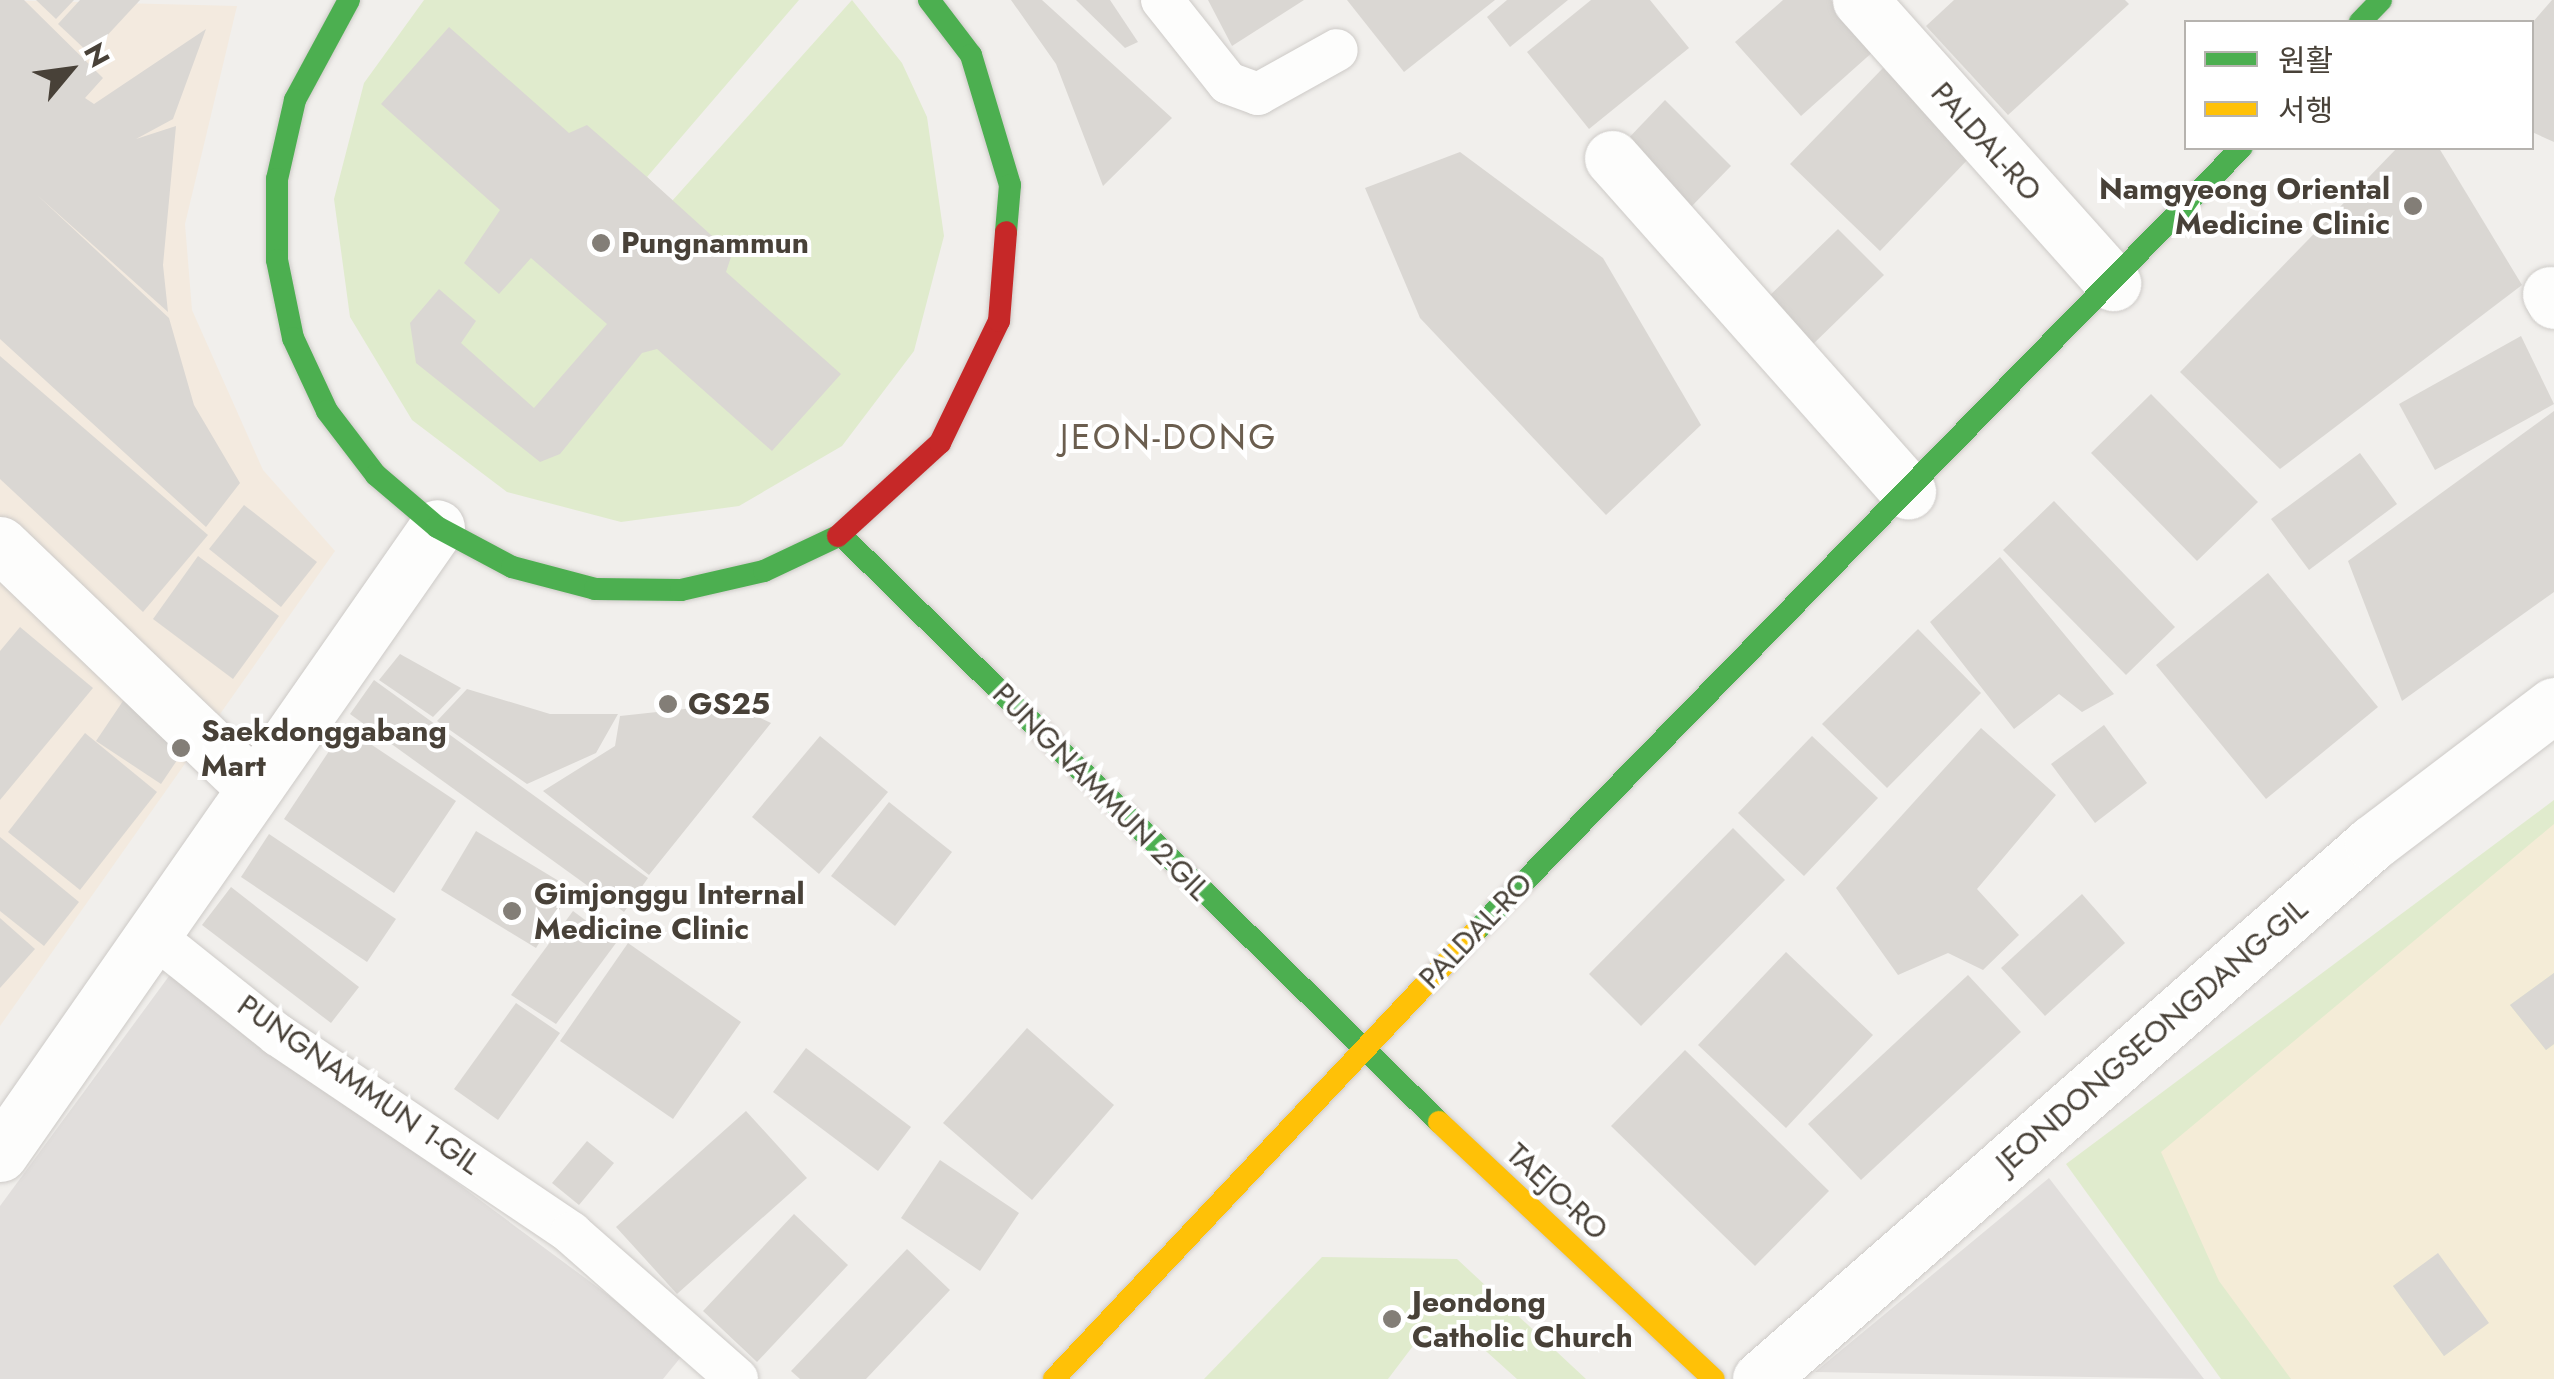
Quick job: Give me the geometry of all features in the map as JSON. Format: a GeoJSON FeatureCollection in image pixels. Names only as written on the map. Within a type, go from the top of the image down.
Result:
{"type":"FeatureCollection","features":[{"type":"Feature","properties":{"kind":"street"},"geometry":{"type":"LineString","coordinates":[[333,5],[284,148],[277,260],[293,338],[326,411],[376,474],[436,527],[512,567],[612,589],[681,590],[764,571],[841,536],[940,442],[999,321],[1010,184],[971,54],[929,0]]}},
{"type":"Feature","properties":{"kind":"street","name":"PALDAL-RO"},"geometry":{"type":"LineString","coordinates":[[1860,0],[2112,283]]}},
{"type":"Feature","properties":{"kind":"street"},"geometry":{"type":"LineString","coordinates":[[2362,20],[2381,0]]}},
{"type":"Feature","properties":{"kind":"street","name":"PALDAL-RO"},"geometry":{"type":"LineString","coordinates":[[1054,1379],[1360,1049],[2239,150]]}},
{"type":"Feature","properties":{"kind":"street"},"geometry":{"type":"LineString","coordinates":[[1612,158],[1908,491]]}},
{"type":"Feature","properties":{"kind":"street"},"geometry":{"type":"LineString","coordinates":[[0,1154],[252,786],[436,527]]}},
{"type":"Feature","properties":{"kind":"street","name":"PUNGNAMMUN 2-GIL"},"geometry":{"type":"LineString","coordinates":[[841,536],[1360,1049]]}},
{"type":"Feature","properties":{"kind":"street"},"geometry":{"type":"LineString","coordinates":[[0,544],[252,786]]}},
{"type":"Feature","properties":{"kind":"street","name":"JEONDONGSEONGDANG-GIL"},"geometry":{"type":"LineString","coordinates":[[1760,1379],[2372,843],[2554,705]]}},
{"type":"Feature","properties":{"kind":"street","name":"TAEJO-RO"},"geometry":{"type":"LineString","coordinates":[[1360,1049],[1714,1379]]}},
{"type":"Feature","properties":{"kind":"lane"},"geometry":{"type":"LineString","coordinates":[[1162,0],[1228,83],[1258,94],[1337,50]]}},
{"type":"Feature","properties":{"kind":"lane","name":"PUNGNAMMUN 1-GIL"},"geometry":{"type":"LineString","coordinates":[[150,933],[278,1035],[571,1233],[738,1379]]}},
{"type":"Feature","properties":{"kind":"shaded area"},"geometry":{"type":"Polygon","coordinates":[[[0,0],[237,6],[185,224],[192,310],[263,470],[335,551],[0,1026],[0,0]]]}},
{"type":"Feature","properties":{"kind":"shaded area"},"geometry":{"type":"Polygon","coordinates":[[[172,972],[685,1352],[663,1379],[0,1379],[0,1206],[172,972]]]}},
{"type":"Feature","properties":{"kind":"shaded area"},"geometry":{"type":"Polygon","coordinates":[[[2049,1178],[2204,1379],[1815,1372],[2049,1178]]]}},
{"type":"Feature","properties":{"kind":"green space"},"geometry":{"type":"Polygon","coordinates":[[[424,0],[799,0],[647,177],[672,201],[852,0],[902,63],[927,117],[944,236],[914,351],[842,446],[739,506],[621,522],[507,492],[412,420],[350,317],[334,199],[364,83],[424,0]]]}},
{"type":"Feature","properties":{"kind":"green space"},"geometry":{"type":"Polygon","coordinates":[[[2554,800],[2554,1379],[2221,1379],[2066,1164],[2554,800]]]}},
{"type":"Feature","properties":{"kind":"green space","name":"Jeondong Catholic Church"},"geometry":{"type":"Polygon","coordinates":[[[1322,1257],[1457,1259],[1586,1379],[1517,1379],[1467,1334],[1416,1342],[1388,1379],[1204,1379],[1322,1257]]]}},
{"type":"Feature","properties":{"kind":"sand"},"geometry":{"type":"Polygon","coordinates":[[[2554,824],[2554,973],[2510,1005],[2546,1050],[2554,1044],[2554,1379],[2291,1379],[2219,1281],[2161,1152],[2554,824]],[[2438,1254],[2393,1286],[2444,1356],[2468,1338],[2438,1254]]]}},
{"type":"Feature","properties":{"kind":"building"},"geometry":{"type":"Polygon","coordinates":[[[0,0],[24,0],[103,78],[85,98],[94,104],[206,29],[173,119],[136,139],[176,126],[163,265],[168,312],[37,195],[169,318],[194,405],[240,483],[206,527],[0,339],[0,0]]]}},
{"type":"Feature","properties":{"kind":"building"},"geometry":{"type":"Polygon","coordinates":[[[36,0],[74,0],[56,19],[36,0]]]}},
{"type":"Feature","properties":{"kind":"building"},"geometry":{"type":"Polygon","coordinates":[[[80,0],[140,0],[90,54],[58,24],[80,0]]]}},
{"type":"Feature","properties":{"kind":"building"},"geometry":{"type":"Polygon","coordinates":[[[1011,0],[1042,0],[1172,118],[1103,186],[1056,64],[1011,0]]]}},
{"type":"Feature","properties":{"kind":"building"},"geometry":{"type":"Polygon","coordinates":[[[1076,0],[1110,0],[1138,42],[1125,48],[1076,0]]]}},
{"type":"Feature","properties":{"kind":"building"},"geometry":{"type":"Polygon","coordinates":[[[1208,0],[1304,0],[1232,46],[1208,0]]]}},
{"type":"Feature","properties":{"kind":"building"},"geometry":{"type":"Polygon","coordinates":[[[1347,0],[1495,0],[1404,72],[1347,0]]]}},
{"type":"Feature","properties":{"kind":"building"},"geometry":{"type":"Polygon","coordinates":[[[1507,0],[1568,0],[1510,47],[1487,17],[1507,0]]]}},
{"type":"Feature","properties":{"kind":"building"},"geometry":{"type":"Polygon","coordinates":[[[1591,0],[1650,0],[1689,48],[1589,129],[1527,52],[1591,0]]]}},
{"type":"Feature","properties":{"kind":"building"},"geometry":{"type":"Polygon","coordinates":[[[1783,0],[1831,0],[1875,50],[1801,116],[1735,42],[1783,0]]]}},
{"type":"Feature","properties":{"kind":"building"},"geometry":{"type":"Polygon","coordinates":[[[1954,0],[2125,0],[2129,4],[2008,115],[1926,26],[1954,0]]]}},
{"type":"Feature","properties":{"kind":"building"},"geometry":{"type":"Polygon","coordinates":[[[2554,0],[2554,142],[2534,133],[2534,21],[2554,0]]]}},
{"type":"Feature","properties":{"kind":"building","name":"Pungnammun"},"geometry":{"type":"Polygon","coordinates":[[[449,27],[569,133],[587,125],[647,177],[732,254],[726,272],[841,374],[772,451],[657,349],[642,353],[560,454],[540,462],[416,363],[410,323],[439,289],[476,321],[461,343],[534,408],[607,324],[531,258],[499,294],[464,263],[500,210],[381,104],[449,27]]]}},
{"type":"Feature","properties":{"kind":"building"},"geometry":{"type":"Polygon","coordinates":[[[1883,68],[1973,154],[1880,251],[1790,164],[1883,68]]]}},
{"type":"Feature","properties":{"kind":"building"},"geometry":{"type":"Polygon","coordinates":[[[1665,100],[1731,166],[1689,209],[1623,144],[1665,100]]]}},
{"type":"Feature","properties":{"kind":"building"},"geometry":{"type":"Polygon","coordinates":[[[2395,150],[2440,150],[2522,285],[2280,469],[2180,372],[2395,150]]]}},
{"type":"Feature","properties":{"kind":"building"},"geometry":{"type":"Polygon","coordinates":[[[1460,152],[1603,258],[1701,425],[1606,515],[1420,318],[1365,188],[1460,152]]]}},
{"type":"Feature","properties":{"kind":"building"},"geometry":{"type":"Polygon","coordinates":[[[1838,229],[1884,275],[1807,350],[1761,304],[1838,229]]]}},
{"type":"Feature","properties":{"kind":"building"},"geometry":{"type":"Polygon","coordinates":[[[2521,336],[2554,404],[2435,470],[2399,404],[2521,336]]]}},
{"type":"Feature","properties":{"kind":"building"},"geometry":{"type":"Polygon","coordinates":[[[0,356],[208,535],[143,612],[0,479],[0,356]]]}},
{"type":"Feature","properties":{"kind":"building"},"geometry":{"type":"Polygon","coordinates":[[[2151,394],[2258,502],[2197,561],[2091,453],[2151,394]]]}},
{"type":"Feature","properties":{"kind":"building"},"geometry":{"type":"Polygon","coordinates":[[[2554,411],[2554,592],[2402,701],[2348,561],[2554,411]]]}},
{"type":"Feature","properties":{"kind":"building"},"geometry":{"type":"Polygon","coordinates":[[[2360,453],[2397,504],[2309,570],[2271,519],[2360,453]]]}},
{"type":"Feature","properties":{"kind":"building"},"geometry":{"type":"Polygon","coordinates":[[[2054,501],[2175,627],[2126,675],[2003,550],[2054,501]]]}},
{"type":"Feature","properties":{"kind":"building"},"geometry":{"type":"Polygon","coordinates":[[[244,505],[317,562],[281,607],[209,549],[244,505]]]}},
{"type":"Feature","properties":{"kind":"building"},"geometry":{"type":"Polygon","coordinates":[[[198,556],[279,616],[233,679],[153,619],[198,556]]]}},
{"type":"Feature","properties":{"kind":"building"},"geometry":{"type":"Polygon","coordinates":[[[2000,557],[2114,694],[2082,712],[2059,694],[2014,729],[1930,622],[2000,557]]]}},
{"type":"Feature","properties":{"kind":"building"},"geometry":{"type":"Polygon","coordinates":[[[2268,573],[2378,707],[2266,799],[2156,665],[2268,573]]]}},
{"type":"Feature","properties":{"kind":"building"},"geometry":{"type":"Polygon","coordinates":[[[20,627],[93,688],[0,800],[0,651],[20,627]]]}},
{"type":"Feature","properties":{"kind":"building"},"geometry":{"type":"Polygon","coordinates":[[[1918,629],[1981,693],[1887,788],[1822,724],[1918,629]]]}},
{"type":"Feature","properties":{"kind":"building"},"geometry":{"type":"Polygon","coordinates":[[[400,654],[461,688],[433,717],[379,680],[400,654]]]}},
{"type":"Feature","properties":{"kind":"building"},"geometry":{"type":"Polygon","coordinates":[[[374,680],[648,878],[624,912],[350,714],[374,680]]]}},
{"type":"Feature","properties":{"kind":"building"},"geometry":{"type":"Polygon","coordinates":[[[467,689],[550,714],[618,714],[596,753],[527,784],[437,721],[467,689]]]}},
{"type":"Feature","properties":{"kind":"building"},"geometry":{"type":"Polygon","coordinates":[[[125,698],[190,741],[161,784],[96,741],[125,698]]]}},
{"type":"Feature","properties":{"kind":"building"},"geometry":{"type":"Polygon","coordinates":[[[731,704],[771,723],[649,875],[543,791],[615,746],[620,716],[731,704]]]}},
{"type":"Feature","properties":{"kind":"building"},"geometry":{"type":"Polygon","coordinates":[[[2104,725],[2147,783],[2095,823],[2051,764],[2104,725]]]}},
{"type":"Feature","properties":{"kind":"building"},"geometry":{"type":"Polygon","coordinates":[[[345,727],[456,801],[394,893],[284,819],[345,727]]]}},
{"type":"Feature","properties":{"kind":"building"},"geometry":{"type":"Polygon","coordinates":[[[1981,728],[2056,795],[1977,889],[2019,935],[1983,970],[1948,953],[1898,975],[1836,888],[1981,728]]]}},
{"type":"Feature","properties":{"kind":"building"},"geometry":{"type":"Polygon","coordinates":[[[85,733],[157,792],[80,890],[8,832],[85,733]]]}},
{"type":"Feature","properties":{"kind":"building"},"geometry":{"type":"Polygon","coordinates":[[[820,736],[888,792],[819,874],[752,817],[820,736]]]}},
{"type":"Feature","properties":{"kind":"building"},"geometry":{"type":"Polygon","coordinates":[[[1812,736],[1878,798],[1804,876],[1738,813],[1812,736]]]}},
{"type":"Feature","properties":{"kind":"building"},"geometry":{"type":"Polygon","coordinates":[[[889,802],[952,852],[895,926],[831,876],[889,802]]]}},
{"type":"Feature","properties":{"kind":"building"},"geometry":{"type":"Polygon","coordinates":[[[1733,828],[1785,880],[1641,1026],[1589,974],[1733,828]]]}},
{"type":"Feature","properties":{"kind":"building"},"geometry":{"type":"Polygon","coordinates":[[[476,831],[572,889],[536,948],[441,890],[476,831]]]}},
{"type":"Feature","properties":{"kind":"building"},"geometry":{"type":"Polygon","coordinates":[[[269,834],[396,919],[367,962],[241,877],[269,834]]]}},
{"type":"Feature","properties":{"kind":"building"},"geometry":{"type":"Polygon","coordinates":[[[0,837],[79,902],[44,946],[0,911],[0,837]]]}},
{"type":"Feature","properties":{"kind":"building"},"geometry":{"type":"Polygon","coordinates":[[[231,887],[359,987],[331,1023],[202,925],[231,887]]]}},
{"type":"Feature","properties":{"kind":"building"},"geometry":{"type":"Polygon","coordinates":[[[2082,894],[2125,943],[2045,1016],[2001,968],[2082,894]]]}},
{"type":"Feature","properties":{"kind":"building"},"geometry":{"type":"Polygon","coordinates":[[[573,911],[616,943],[556,1024],[511,995],[573,911]]]}},
{"type":"Feature","properties":{"kind":"building"},"geometry":{"type":"Polygon","coordinates":[[[0,918],[35,949],[0,988],[0,918]]]}},
{"type":"Feature","properties":{"kind":"building"},"geometry":{"type":"Polygon","coordinates":[[[628,943],[741,1022],[673,1119],[560,1041],[628,943]]]}},
{"type":"Feature","properties":{"kind":"building"},"geometry":{"type":"Polygon","coordinates":[[[1786,952],[1873,1035],[1786,1128],[1698,1045],[1786,952]]]}},
{"type":"Feature","properties":{"kind":"building"},"geometry":{"type":"Polygon","coordinates":[[[2554,973],[2554,1044],[2546,1050],[2510,1005],[2554,973]]]}},
{"type":"Feature","properties":{"kind":"building"},"geometry":{"type":"Polygon","coordinates":[[[1968,975],[2021,1032],[1861,1180],[1808,1124],[1968,975]]]}},
{"type":"Feature","properties":{"kind":"building"},"geometry":{"type":"Polygon","coordinates":[[[516,1003],[560,1033],[498,1120],[454,1089],[516,1003]]]}},
{"type":"Feature","properties":{"kind":"building"},"geometry":{"type":"Polygon","coordinates":[[[1027,1028],[1114,1105],[1032,1200],[943,1123],[1027,1028]]]}},
{"type":"Feature","properties":{"kind":"building"},"geometry":{"type":"Polygon","coordinates":[[[806,1048],[911,1127],[878,1171],[773,1092],[806,1048]]]}},
{"type":"Feature","properties":{"kind":"building"},"geometry":{"type":"Polygon","coordinates":[[[1685,1050],[1829,1191],[1755,1266],[1611,1126],[1685,1050]]]}},
{"type":"Feature","properties":{"kind":"building"},"geometry":{"type":"Polygon","coordinates":[[[746,1111],[807,1178],[677,1294],[616,1227],[746,1111]]]}},
{"type":"Feature","properties":{"kind":"building"},"geometry":{"type":"Polygon","coordinates":[[[587,1141],[614,1163],[579,1205],[552,1183],[587,1141]]]}},
{"type":"Feature","properties":{"kind":"building"},"geometry":{"type":"Polygon","coordinates":[[[940,1160],[1019,1213],[980,1271],[901,1218],[940,1160]]]}},
{"type":"Feature","properties":{"kind":"building"},"geometry":{"type":"Polygon","coordinates":[[[794,1214],[848,1265],[757,1362],[703,1311],[794,1214]]]}},
{"type":"Feature","properties":{"kind":"building"},"geometry":{"type":"Polygon","coordinates":[[[907,1249],[950,1290],[866,1379],[800,1379],[791,1371],[907,1249]]]}},
{"type":"Feature","properties":{"kind":"building"},"geometry":{"type":"Polygon","coordinates":[[[2438,1253],[2489,1323],[2444,1356],[2393,1286],[2438,1253]]]}},
{"type":"Feature","properties":{"kind":"traffic: fast"},"geometry":{"type":"LineString","coordinates":[[349,0],[295,100],[277,179],[277,260],[293,338],[327,411],[376,475],[437,527],[512,567],[595,589],[681,590],[764,571],[838,536]]}},
{"type":"Feature","properties":{"kind":"traffic: fast"},"geometry":{"type":"LineString","coordinates":[[929,0],[971,55],[1010,185],[1006,232]]}},
{"type":"Feature","properties":{"kind":"traffic: fast"},"geometry":{"type":"LineString","coordinates":[[2362,20],[2381,0]]}},
{"type":"Feature","properties":{"kind":"traffic: fast"},"geometry":{"type":"LineString","coordinates":[[1474,933],[2239,150]]}},
{"type":"Feature","properties":{"kind":"traffic: fast"},"geometry":{"type":"LineString","coordinates":[[841,535],[1439,1122]]}},
{"type":"Feature","properties":{"kind":"traffic: slow"},"geometry":{"type":"LineString","coordinates":[[1054,1379],[1474,933]]}},
{"type":"Feature","properties":{"kind":"traffic: slow"},"geometry":{"type":"LineString","coordinates":[[1439,1122],[1714,1379]]}},
{"type":"Feature","properties":{"kind":"traffic: jam"},"geometry":{"type":"LineString","coordinates":[[838,536],[940,443],[999,321],[1006,232]]}},
{"type":"Feature","properties":{"kind":"place","name":"Namgyeong Oriental Medicine Clinic"},"geometry":{"type":"Point","coordinates":[2413,206]}},
{"type":"Feature","properties":{"kind":"place","name":"Pungnammun"},"geometry":{"type":"Point","coordinates":[601,243]}},
{"type":"Feature","properties":{"kind":"place","name":"GS25"},"geometry":{"type":"Point","coordinates":[668,704]}},
{"type":"Feature","properties":{"kind":"place","name":"Saekdonggabang Mart"},"geometry":{"type":"Point","coordinates":[181,748]}},
{"type":"Feature","properties":{"kind":"place","name":"Gimjonggu Internal Medicine Clinic"},"geometry":{"type":"Point","coordinates":[512,911]}},
{"type":"Feature","properties":{"kind":"place","name":"Jeondong Catholic Church"},"geometry":{"type":"Point","coordinates":[1392,1319]}},
{"type":"Feature","properties":{"kind":"district","name":"JEON-DONG"},"geometry":{"type":"Point","coordinates":[1169,437]}}]}
